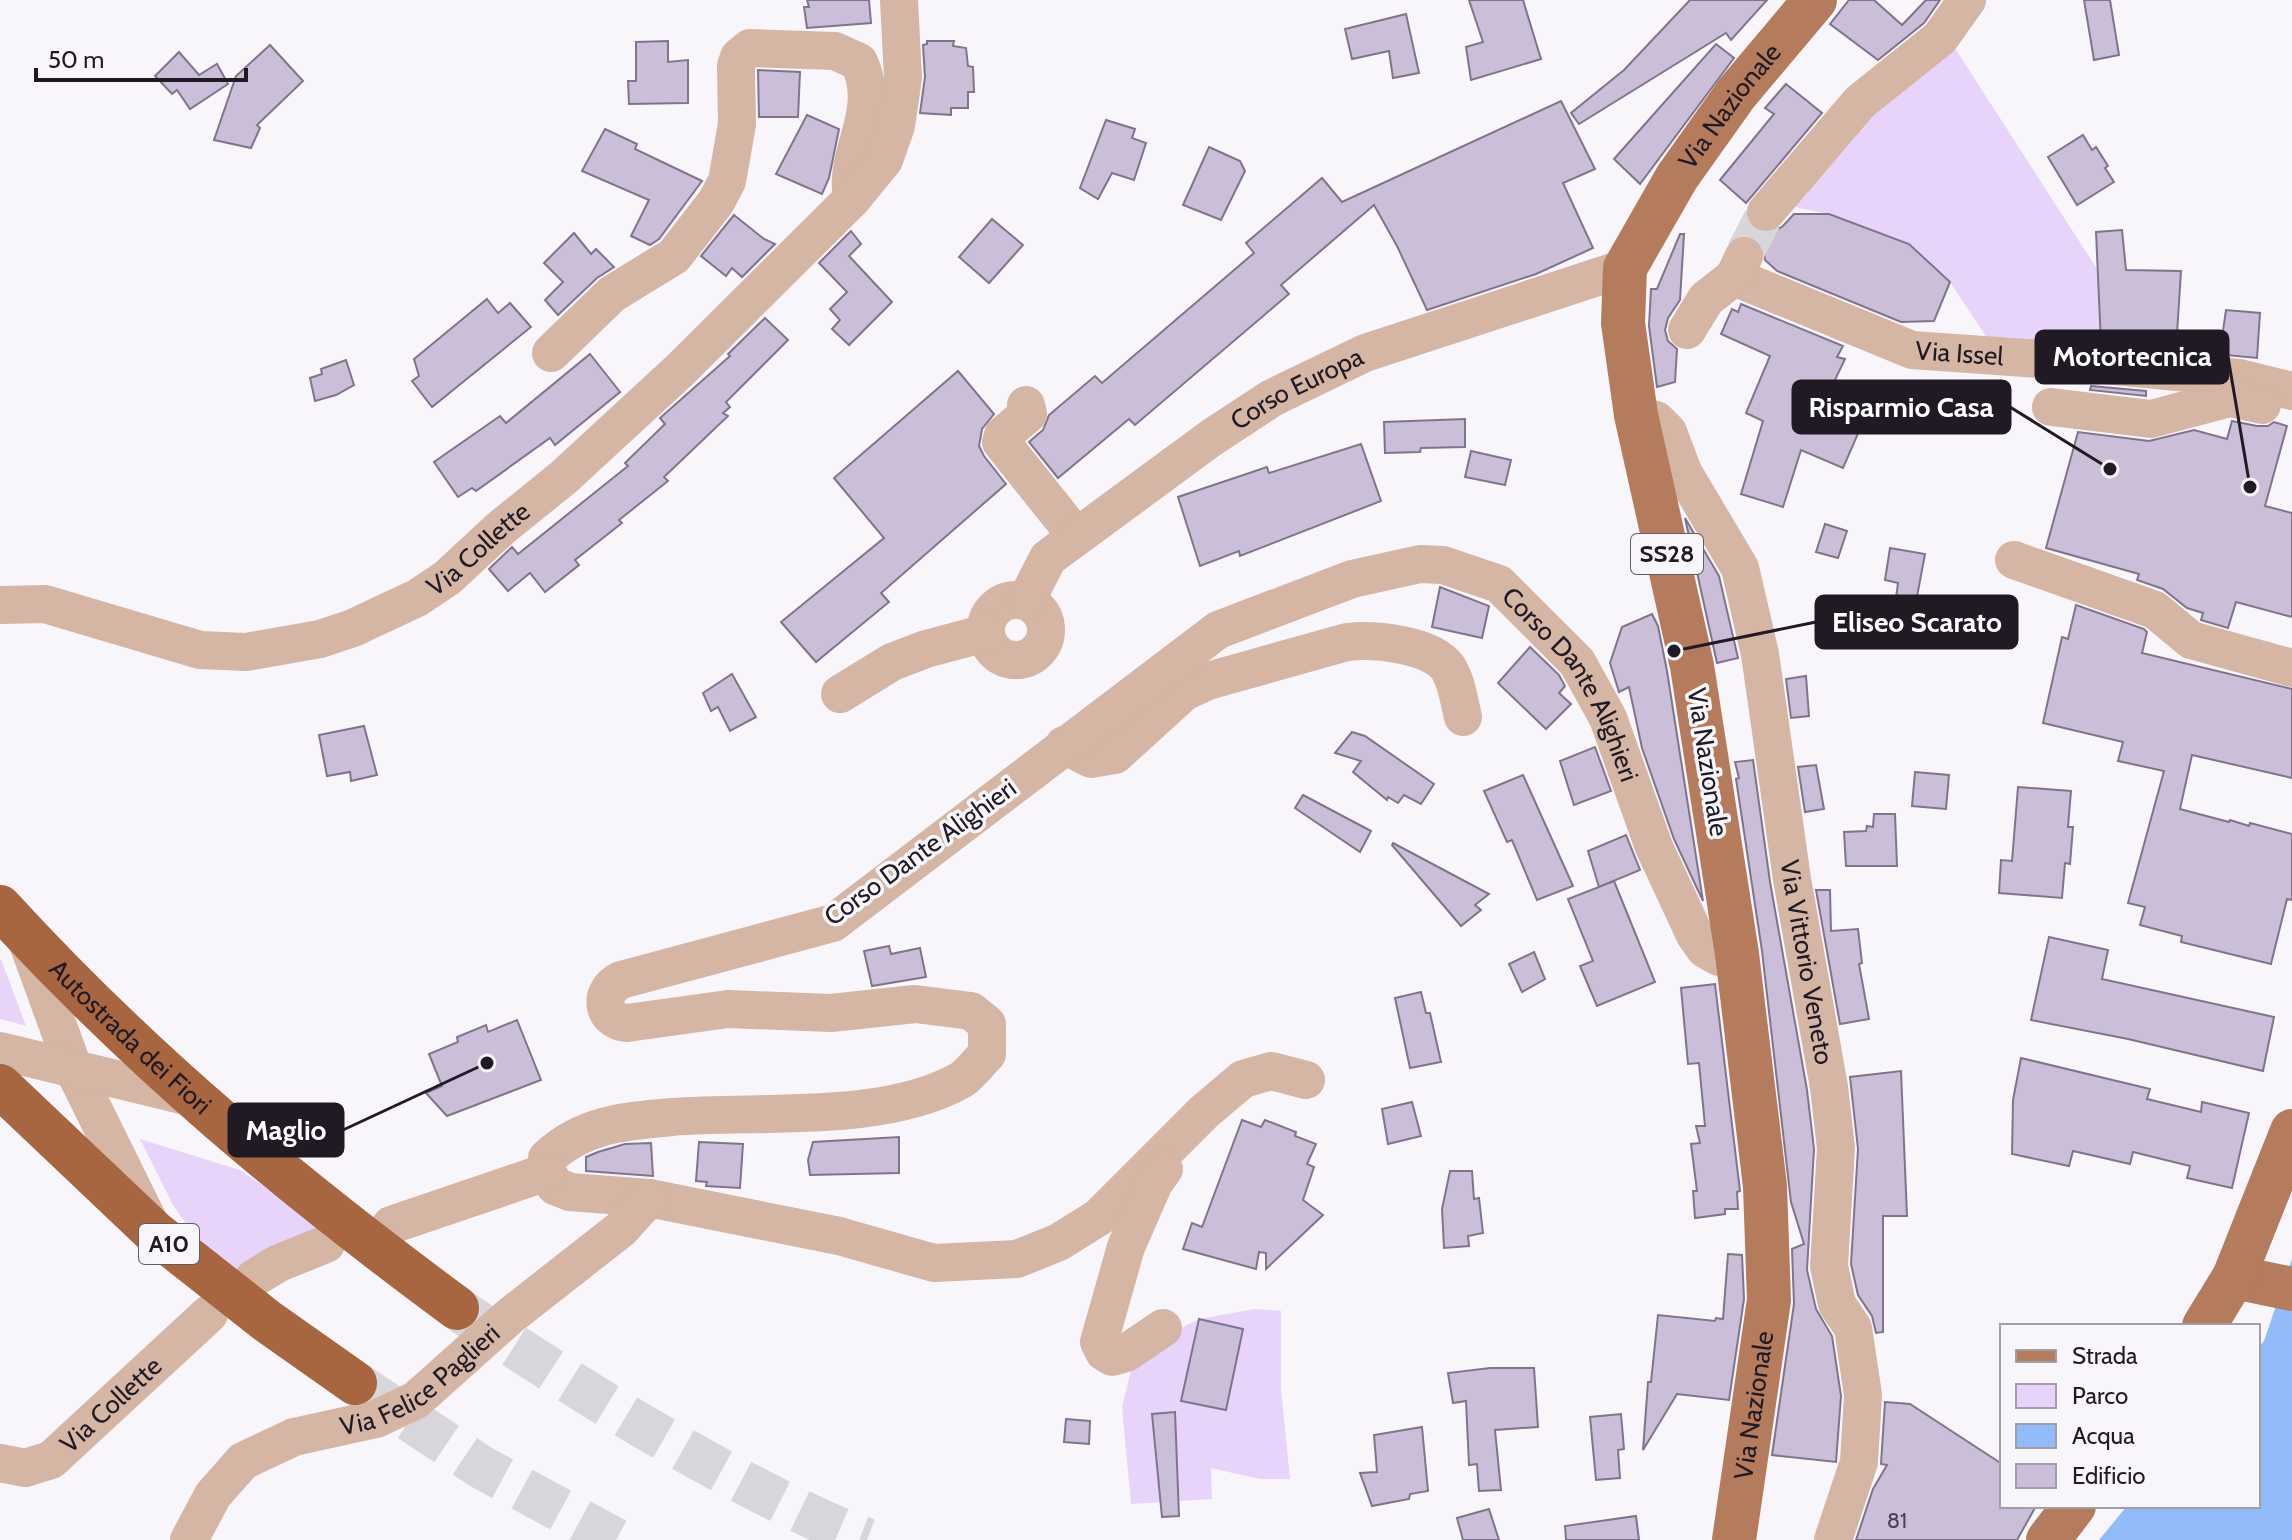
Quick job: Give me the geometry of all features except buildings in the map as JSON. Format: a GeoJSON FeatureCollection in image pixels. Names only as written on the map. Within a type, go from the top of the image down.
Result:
{"type":"FeatureCollection","features":[{"type":"Feature","properties":{"kind":"highway","name":"Autostrada dei Fiori"},"geometry":{"type":"LineString","coordinates":[[13,921],[107,1020],[190,1097],[293,1184],[457,1308]]}},
{"type":"Feature","properties":{"kind":"highway","name":"A10"},"geometry":{"type":"LineString","coordinates":[[0,1086],[154,1232],[267,1321],[355,1383]]}},
{"type":"Feature","properties":{"kind":"main road","name":"Via Nazionale"},"geometry":{"type":"LineString","coordinates":[[1734,1540],[1769,1300],[1765,1186],[1737,954],[1692,666],[1636,415],[1623,323],[1625,268],[1677,177],[1736,94],[1815,0]]}},
{"type":"Feature","properties":{"kind":"main road"},"geometry":{"type":"LineString","coordinates":[[2207,1324],[2265,1283],[2292,1131]]}},
{"type":"Feature","properties":{"kind":"main road"},"geometry":{"type":"LineString","coordinates":[[2048,1540],[2072,1508]]}},
{"type":"Feature","properties":{"kind":"street","name":"Via Collette"},"geometry":{"type":"LineString","coordinates":[[0,605],[45,604],[200,650],[246,652],[320,639],[386,615],[447,578],[501,528],[564,477],[680,370],[852,199],[884,160],[896,126],[903,78],[899,0]]}},
{"type":"Feature","properties":{"kind":"street"},"geometry":{"type":"LineString","coordinates":[[1766,212],[1860,102],[1940,38],[1967,0]]}},
{"type":"Feature","properties":{"kind":"street"},"geometry":{"type":"LineString","coordinates":[[551,353],[612,294],[674,256],[716,202],[727,181],[737,124],[736,66],[739,57],[750,48],[835,51],[859,62],[867,94],[865,124],[849,182],[852,199]]}},
{"type":"Feature","properties":{"kind":"street","name":"Via Issel"},"geometry":{"type":"LineString","coordinates":[[1687,330],[1706,299],[1740,265],[1912,350],[2239,378],[2292,391]]}},
{"type":"Feature","properties":{"kind":"street","name":"Corso Europa"},"geometry":{"type":"LineString","coordinates":[[1026,601],[1048,558],[1211,438],[1285,392],[1365,353],[1625,268]]}},
{"type":"Feature","properties":{"kind":"street"},"geometry":{"type":"LineString","coordinates":[[2051,407],[2151,419],[2230,398],[2292,412]]}},
{"type":"Feature","properties":{"kind":"street"},"geometry":{"type":"LineString","coordinates":[[1026,405],[1028,414],[1003,435],[1001,442],[1076,536]]}},
{"type":"Feature","properties":{"kind":"street","name":"Via Vittorio Veneto"},"geometry":{"type":"LineString","coordinates":[[1636,415],[1656,420],[1668,432],[1683,472],[1740,568],[1760,654],[1792,879],[1829,1087],[1836,1148],[1829,1260],[1837,1304],[1853,1328],[1863,1395],[1859,1462],[1833,1540]]}},
{"type":"Feature","properties":{"kind":"street"},"geometry":{"type":"LineString","coordinates":[[2014,560],[2155,610],[2191,640],[2292,668]]}},
{"type":"Feature","properties":{"kind":"street","name":"Corso Dante Alighieri"},"geometry":{"type":"LineString","coordinates":[[547,1172],[547,1158],[564,1142],[625,1121],[715,1114],[832,1111],[908,1102],[963,1079],[987,1054],[987,1024],[971,1011],[915,1004],[831,1013],[728,1009],[620,1023],[609,1015],[606,994],[610,985],[621,980],[833,923],[1218,630],[1352,579],[1420,564],[1443,565],[1499,584],[1577,662],[1608,718],[1654,847],[1695,935],[1705,949],[1719,957],[1737,954]]}},
{"type":"Feature","properties":{"kind":"street"},"geometry":{"type":"LineString","coordinates":[[1006,601],[1026,601],[1042,614],[1047,633],[1039,651],[1021,661],[1002,657],[994,651],[986,633],[990,613],[997,606],[1006,601]]}},
{"type":"Feature","properties":{"kind":"street"},"geometry":{"type":"LineString","coordinates":[[840,694],[892,662],[986,633]]}},
{"type":"Feature","properties":{"kind":"street"},"geometry":{"type":"LineString","coordinates":[[1064,745],[1091,759],[1115,755],[1184,692],[1196,686],[1347,642],[1369,639],[1423,651],[1443,661],[1450,671],[1463,717]]}},
{"type":"Feature","properties":{"kind":"street"},"geometry":{"type":"LineString","coordinates":[[13,921],[74,1070],[154,1232]]}},
{"type":"Feature","properties":{"kind":"street"},"geometry":{"type":"LineString","coordinates":[[0,1051],[190,1097]]}},
{"type":"Feature","properties":{"kind":"street"},"geometry":{"type":"LineString","coordinates":[[391,1225],[547,1172],[555,1186],[570,1192],[649,1198],[839,1236],[934,1263],[1017,1259],[1059,1242],[1099,1217],[1204,1112],[1243,1079],[1271,1071],[1306,1080]]}},
{"type":"Feature","properties":{"kind":"street"},"geometry":{"type":"LineString","coordinates":[[1163,1328],[1126,1353],[1112,1357],[1104,1352],[1099,1342],[1126,1247],[1154,1183],[1204,1112]]}},
{"type":"Feature","properties":{"kind":"street","name":"Via Felice Paglieri"},"geometry":{"type":"LineString","coordinates":[[189,1540],[213,1495],[243,1461],[294,1437],[376,1419],[416,1400],[510,1316],[621,1229],[649,1198]]}},
{"type":"Feature","properties":{"kind":"street"},"geometry":{"type":"LineString","coordinates":[[254,1278],[279,1263],[326,1244]]}},
{"type":"Feature","properties":{"kind":"street","name":"Via Collette"},"geometry":{"type":"LineString","coordinates":[[0,1463],[25,1468],[51,1460],[209,1314]]}},
{"type":"Feature","properties":{"kind":"green space"},"geometry":{"type":"Polygon","coordinates":[[[1951,42],[2099,272],[2102,359],[1993,347],[1950,282],[1909,244],[1829,214],[1798,208],[1788,199],[1836,140],[1951,42]]]}},
{"type":"Feature","properties":{"kind":"green space"},"geometry":{"type":"Polygon","coordinates":[[[0,959],[2,962],[26,1026],[0,1019],[0,959]]]}},
{"type":"Feature","properties":{"kind":"green space"},"geometry":{"type":"Polygon","coordinates":[[[140,1139],[240,1170],[317,1228],[271,1247],[234,1272],[191,1231],[173,1205],[140,1139]]]}},
{"type":"Feature","properties":{"kind":"green space"},"geometry":{"type":"Polygon","coordinates":[[[1255,1309],[1281,1311],[1281,1389],[1290,1479],[1260,1479],[1211,1468],[1212,1499],[1131,1504],[1122,1407],[1134,1359],[1159,1339],[1199,1319],[1255,1309]]]}},
{"type":"Feature","properties":{"kind":"water"},"geometry":{"type":"Polygon","coordinates":[[[2292,1259],[2292,1540],[2099,1540],[2125,1508],[2260,1508],[2260,1346],[2292,1259]]]}},
{"type":"Feature","properties":{"kind":"tunnel"},"geometry":{"type":"LineString","coordinates":[[1745,253],[1766,212]]}},
{"type":"Feature","properties":{"kind":"tunnel"},"geometry":{"type":"LineString","coordinates":[[459,1310],[699,1459],[800,1511],[867,1540]]}},
{"type":"Feature","properties":{"kind":"tunnel"},"geometry":{"type":"LineString","coordinates":[[355,1383],[481,1467],[616,1540]]}},
{"type":"Feature","properties":{"kind":"place","name":"Risparmio Casa"},"geometry":{"type":"Point","coordinates":[2110,469]}},
{"type":"Feature","properties":{"kind":"place","name":"Motortecnica"},"geometry":{"type":"Point","coordinates":[2250,487]}},
{"type":"Feature","properties":{"kind":"place","name":"Eliseo Scarato"},"geometry":{"type":"Point","coordinates":[1674,651]}},
{"type":"Feature","properties":{"kind":"place","name":"Maglio"},"geometry":{"type":"Point","coordinates":[487,1063]}}]}
